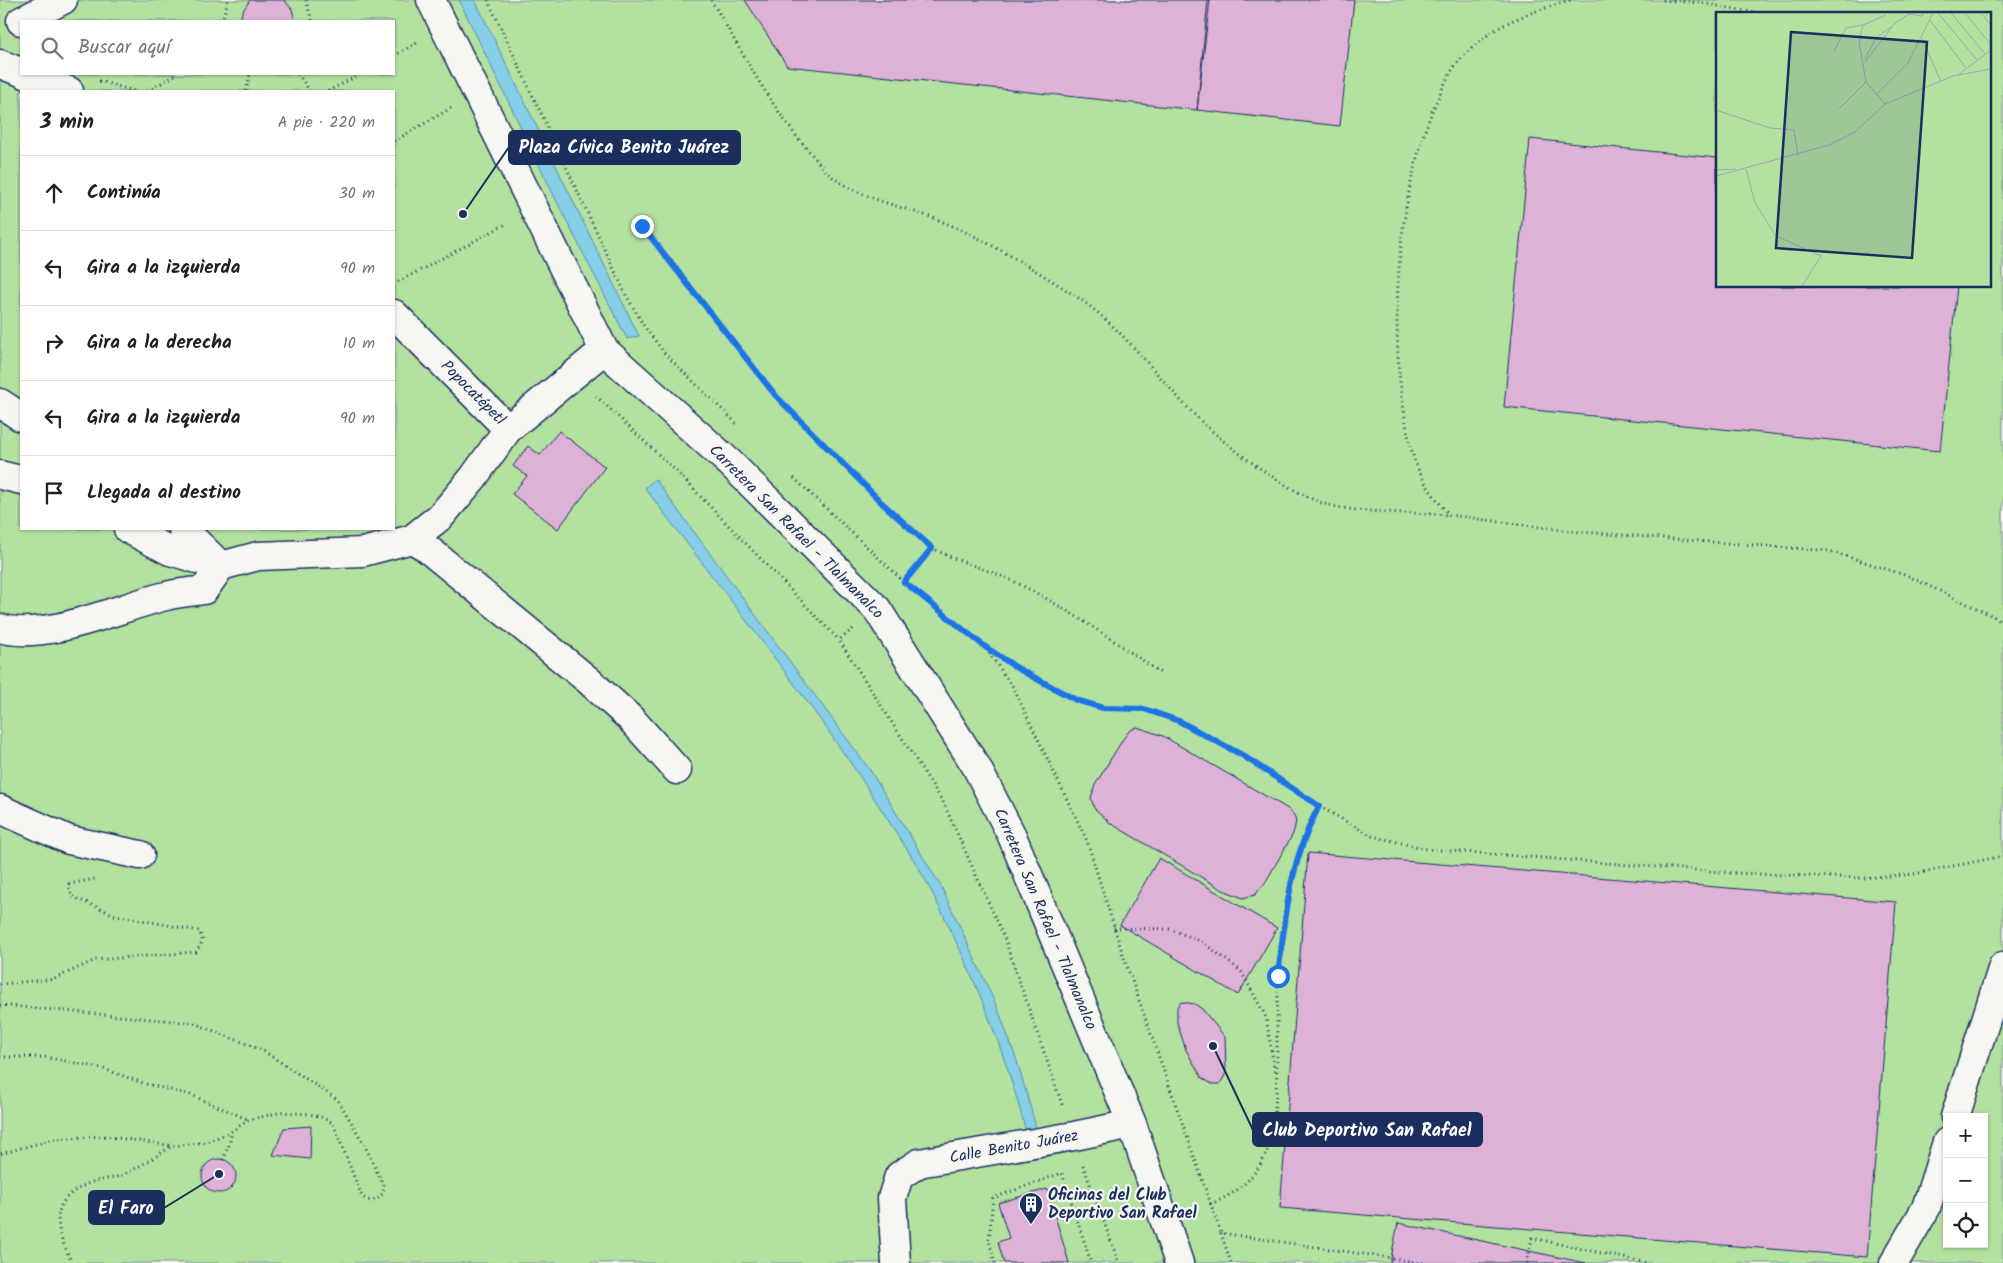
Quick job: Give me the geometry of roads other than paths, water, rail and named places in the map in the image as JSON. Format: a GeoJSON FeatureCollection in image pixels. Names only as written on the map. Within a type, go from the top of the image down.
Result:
{"type":"FeatureCollection","features":[{"type":"Feature","properties":{"kind":"street"},"geometry":{"type":"LineString","coordinates":[[23,20],[63,0]]}},
{"type":"Feature","properties":{"kind":"street","name":"Carretera San Rafael - Tlalmanalco"},"geometry":{"type":"LineString","coordinates":[[431,0],[604,350],[730,464],[877,609],[976,766],[1012,836],[1132,1124],[1179,1263]]}},
{"type":"Feature","properties":{"kind":"street"},"geometry":{"type":"LineString","coordinates":[[0,32],[20,22]]}},
{"type":"Feature","properties":{"kind":"street"},"geometry":{"type":"LineString","coordinates":[[0,64],[20,72]]}},
{"type":"Feature","properties":{"kind":"street"},"geometry":{"type":"LineString","coordinates":[[32,75],[80,85]]}},
{"type":"Feature","properties":{"kind":"street","name":"Popocatépetl"},"geometry":{"type":"LineString","coordinates":[[395,315],[508,428],[604,350]]}},
{"type":"Feature","properties":{"kind":"street"},"geometry":{"type":"LineString","coordinates":[[0,403],[20,415]]}},
{"type":"Feature","properties":{"kind":"street"},"geometry":{"type":"LineString","coordinates":[[130,530],[170,551],[220,566],[258,556],[363,552],[412,539],[441,516],[473,478],[508,428]]}},
{"type":"Feature","properties":{"kind":"street"},"geometry":{"type":"LineString","coordinates":[[0,475],[20,480]]}},
{"type":"Feature","properties":{"kind":"street"},"geometry":{"type":"LineString","coordinates":[[185,530],[220,566]]}},
{"type":"Feature","properties":{"kind":"street"},"geometry":{"type":"LineString","coordinates":[[412,539],[424,546],[588,680],[631,719],[677,770]]}},
{"type":"Feature","properties":{"kind":"street"},"geometry":{"type":"LineString","coordinates":[[0,628],[44,630],[103,616],[165,596],[204,590],[220,566]]}},
{"type":"Feature","properties":{"kind":"street"},"geometry":{"type":"LineString","coordinates":[[0,809],[69,840],[140,855]]}},
{"type":"Feature","properties":{"kind":"street"},"geometry":{"type":"LineString","coordinates":[[1956,1113],[2003,966]]}},
{"type":"Feature","properties":{"kind":"street","name":"Calle Benito Juárez"},"geometry":{"type":"LineString","coordinates":[[896,1263],[892,1198],[899,1176],[919,1163],[1132,1124]]}},
{"type":"Feature","properties":{"kind":"street"},"geometry":{"type":"LineString","coordinates":[[1894,1263],[1926,1208],[1943,1155]]}},
{"type":"Feature","properties":{"kind":"water"},"geometry":{"type":"Polygon","coordinates":[[[459,0],[475,0],[639,336],[627,339],[561,210],[459,0]]]}},
{"type":"Feature","properties":{"kind":"water"},"geometry":{"type":"Polygon","coordinates":[[[655,479],[870,770],[942,888],[998,1009],[1017,1061],[1037,1130],[1026,1132],[1007,1068],[984,1004],[957,943],[917,865],[827,729],[645,488],[655,479]]]}},
{"type":"Feature","properties":{"kind":"place","name":"Plaza Cívica Benito Juárez"},"geometry":{"type":"Point","coordinates":[463,214]}},
{"type":"Feature","properties":{"kind":"place","name":"Club Deportivo San Rafael"},"geometry":{"type":"Point","coordinates":[1213,1046]}},
{"type":"Feature","properties":{"kind":"place","name":"El Faro"},"geometry":{"type":"Point","coordinates":[219,1174]}},
{"type":"Feature","properties":{"kind":"place","name":"Oficinas del Club Deportivo San Rafael"},"geometry":{"type":"Point","coordinates":[1031,1225]}}]}
